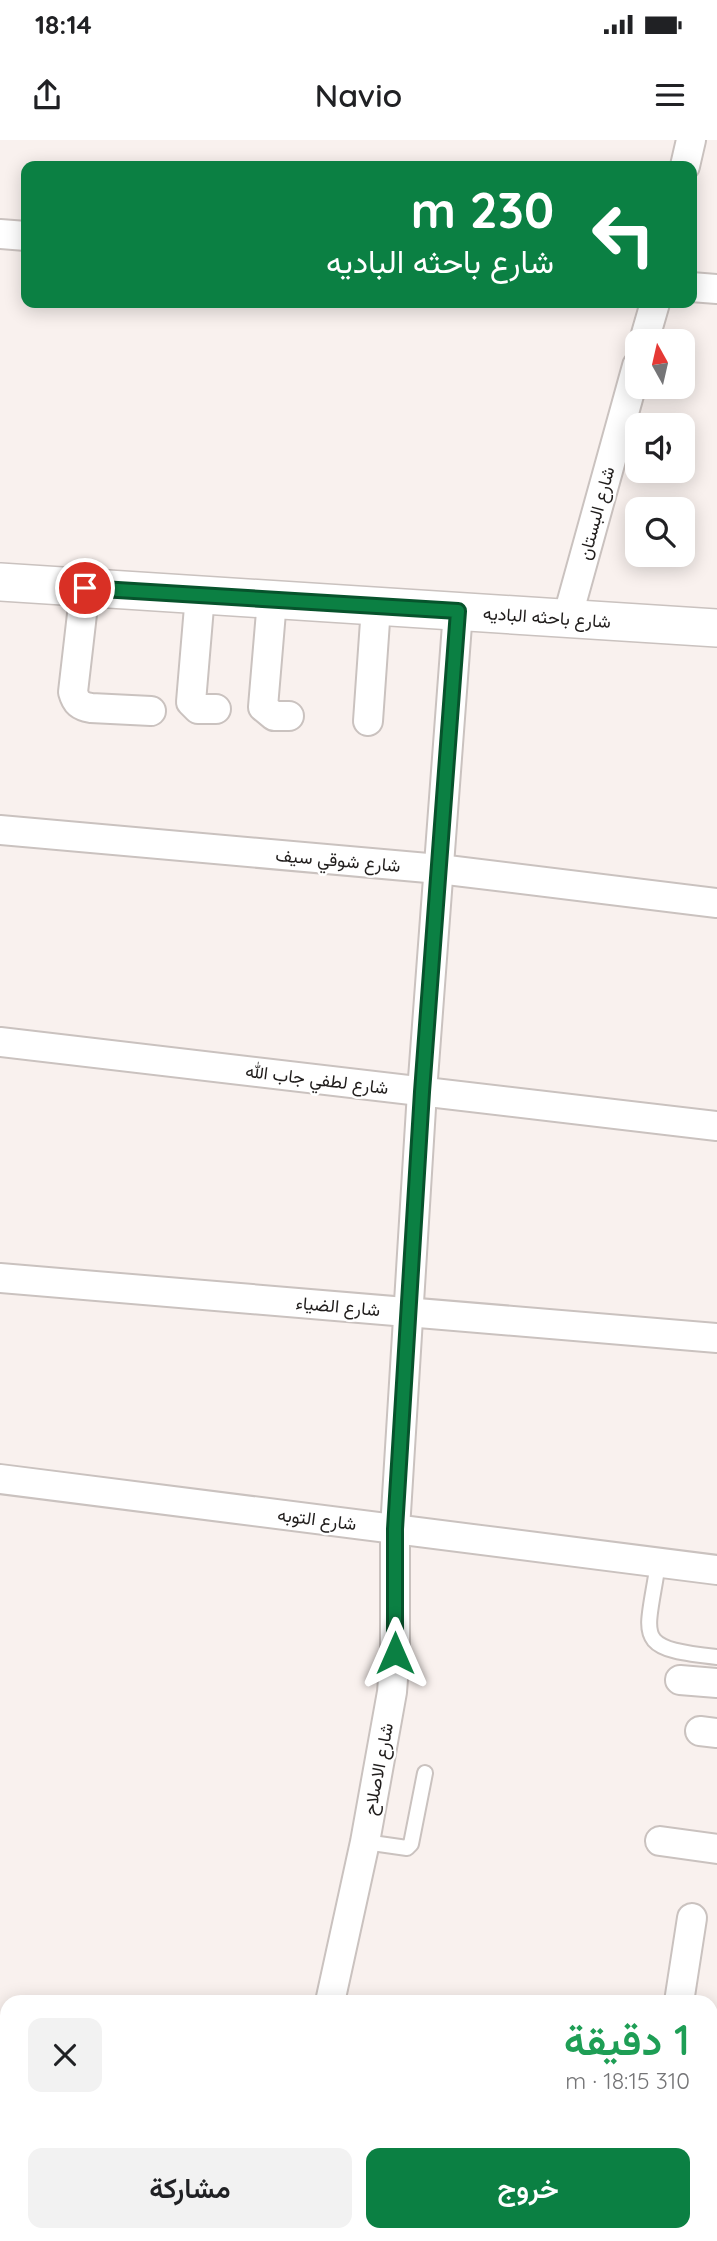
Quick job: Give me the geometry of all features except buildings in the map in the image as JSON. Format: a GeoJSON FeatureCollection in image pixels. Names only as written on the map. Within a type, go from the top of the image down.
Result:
{"type":"FeatureCollection","features":[{"type":"Feature","properties":{"kind":"street"},"geometry":{"type":"LineString","coordinates":[[686,161],[691,140]]}},
{"type":"Feature","properties":{"kind":"street"},"geometry":{"type":"LineString","coordinates":[[0,234],[21,236]]}},
{"type":"Feature","properties":{"kind":"street"},"geometry":{"type":"LineString","coordinates":[[697,287],[717,289]]}},
{"type":"Feature","properties":{"kind":"street"},"geometry":{"type":"LineString","coordinates":[[647,329],[653,308]]}},
{"type":"Feature","properties":{"kind":"street","name":"شارع البستان"},"geometry":{"type":"LineString","coordinates":[[567,619],[628,399]]}},
{"type":"Feature","properties":{"kind":"street","name":"شارع باحثه الباديه"},"geometry":{"type":"LineString","coordinates":[[0,582],[717,628]]}},
{"type":"Feature","properties":{"kind":"street"},"geometry":{"type":"LineString","coordinates":[[85,588],[73,692],[75,701],[82,707],[151,711]]}},
{"type":"Feature","properties":{"kind":"street"},"geometry":{"type":"LineString","coordinates":[[200,595],[191,702],[198,709],[216,709]]}},
{"type":"Feature","properties":{"kind":"street"},"geometry":{"type":"LineString","coordinates":[[272,600],[263,707],[274,716],[289,716]]}},
{"type":"Feature","properties":{"kind":"street"},"geometry":{"type":"LineString","coordinates":[[368,721],[376,607]]}},
{"type":"Feature","properties":{"kind":"street","name":"شارع الاصلاح"},"geometry":{"type":"LineString","coordinates":[[332,1995],[365,1842],[391,1692],[395,1653],[395,1529],[408,1312],[458,611]]}},
{"type":"Feature","properties":{"kind":"street","name":"شارع شوقي سيف"},"geometry":{"type":"LineString","coordinates":[[0,830],[439,869],[717,903]]}},
{"type":"Feature","properties":{"kind":"street","name":"شارع لطفي جاب الله"},"geometry":{"type":"LineString","coordinates":[[0,1042],[717,1126]]}},
{"type":"Feature","properties":{"kind":"street","name":"شارع الضياء"},"geometry":{"type":"LineString","coordinates":[[0,1279],[717,1338]]}},
{"type":"Feature","properties":{"kind":"street","name":"شارع التوبه"},"geometry":{"type":"LineString","coordinates":[[0,1479],[717,1570]]}},
{"type":"Feature","properties":{"kind":"street"},"geometry":{"type":"LineString","coordinates":[[680,1680],[717,1684]]}},
{"type":"Feature","properties":{"kind":"street"},"geometry":{"type":"LineString","coordinates":[[660,1841],[717,1849]]}},
{"type":"Feature","properties":{"kind":"street"},"geometry":{"type":"LineString","coordinates":[[680,1995],[692,1918]]}},
{"type":"Feature","properties":{"kind":"lane"},"geometry":{"type":"LineString","coordinates":[[658,1563],[648,1630],[656,1644],[671,1652],[717,1657]]}},
{"type":"Feature","properties":{"kind":"lane"},"geometry":{"type":"LineString","coordinates":[[365,1842],[407,1848],[411,1844],[425,1773]]}},
{"type":"Feature","properties":{"kind":"route"},"geometry":{"type":"LineString","coordinates":[[85,588],[458,611],[422,1092],[395,1529],[395,1653]]}}]}
